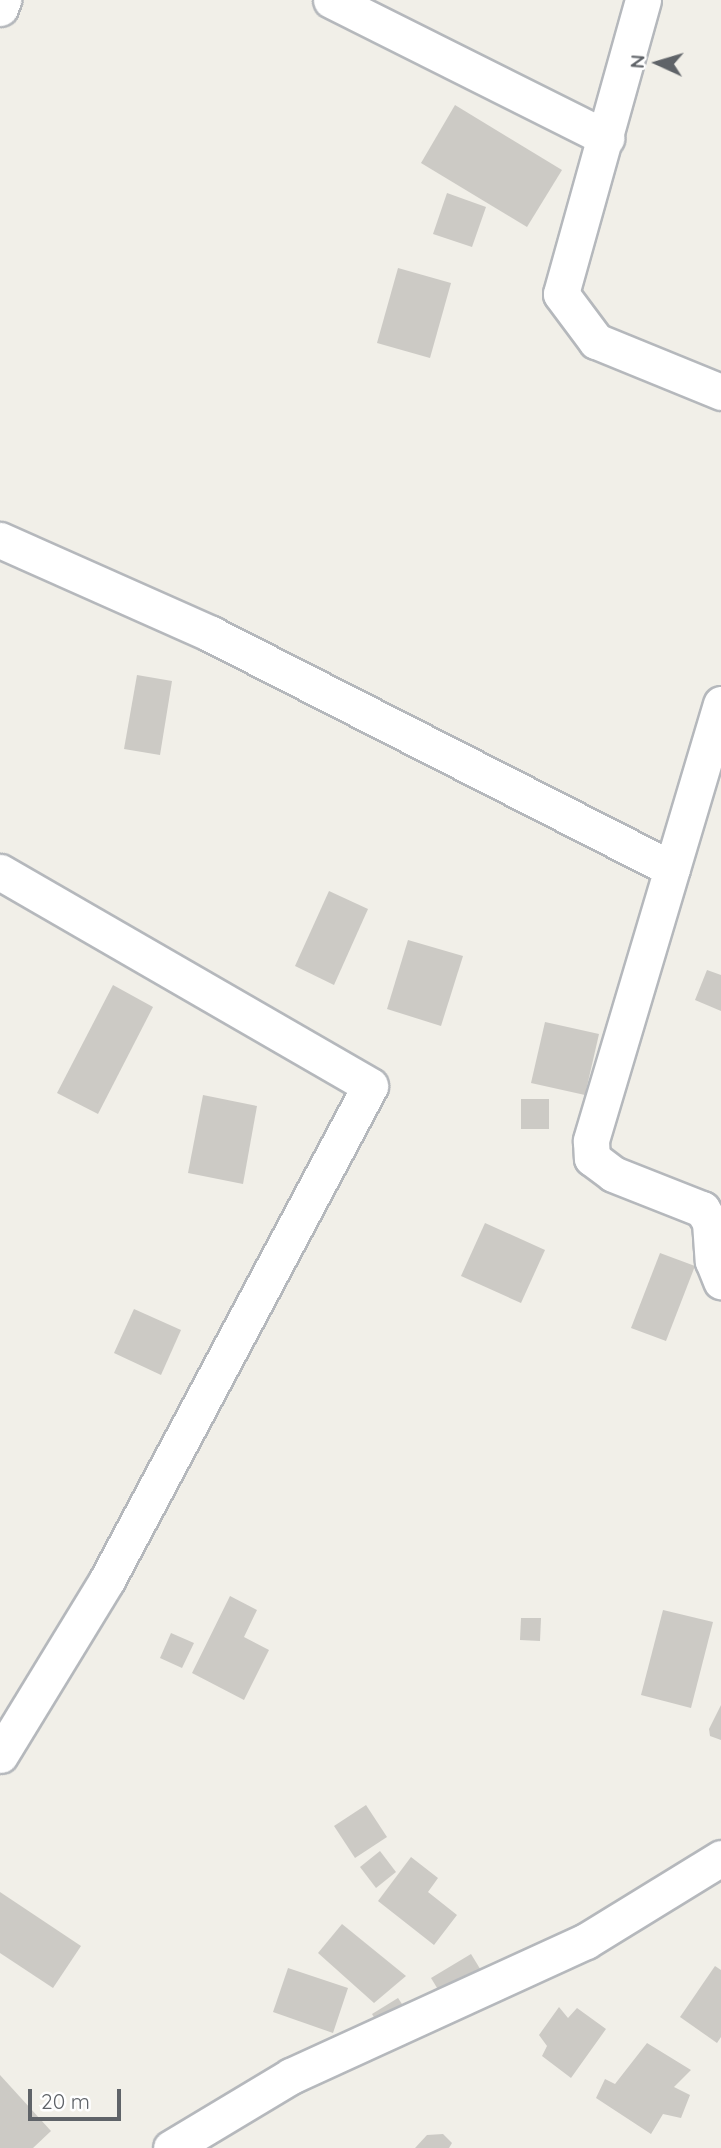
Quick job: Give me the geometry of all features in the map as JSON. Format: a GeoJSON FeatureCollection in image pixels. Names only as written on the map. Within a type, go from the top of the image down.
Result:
{"type":"FeatureCollection","features":[{"type":"Feature","properties":{"kind":"street"},"geometry":{"type":"LineString","coordinates":[[0,8],[3,0]]}},
{"type":"Feature","properties":{"kind":"street"},"geometry":{"type":"LineString","coordinates":[[331,0],[606,138]]}},
{"type":"Feature","properties":{"kind":"street"},"geometry":{"type":"LineString","coordinates":[[643,0],[561,294],[596,341],[721,392]]}},
{"type":"Feature","properties":{"kind":"street"},"geometry":{"type":"LineString","coordinates":[[0,540],[211,634],[672,869]]}},
{"type":"Feature","properties":{"kind":"street"},"geometry":{"type":"LineString","coordinates":[[721,704],[591,1141],[592,1158],[613,1174],[702,1209],[710,1223],[713,1261],[721,1281]]}},
{"type":"Feature","properties":{"kind":"street"},"geometry":{"type":"LineString","coordinates":[[0,872],[370,1086],[107,1580],[0,1755]]}},
{"type":"Feature","properties":{"kind":"street"},"geometry":{"type":"LineString","coordinates":[[171,2148],[291,2076],[586,1941],[721,1858]]}},
{"type":"Feature","properties":{"kind":"building"},"geometry":{"type":"Polygon","coordinates":[[[455,105],[562,170],[527,227],[421,163],[455,105]]]}},
{"type":"Feature","properties":{"kind":"building"},"geometry":{"type":"Polygon","coordinates":[[[447,193],[486,207],[472,247],[433,234],[447,193]]]}},
{"type":"Feature","properties":{"kind":"building"},"geometry":{"type":"Polygon","coordinates":[[[398,268],[451,283],[430,358],[377,343],[398,268]]]}},
{"type":"Feature","properties":{"kind":"building"},"geometry":{"type":"Polygon","coordinates":[[[137,675],[172,681],[160,755],[124,749],[137,675]]]}},
{"type":"Feature","properties":{"kind":"building"},"geometry":{"type":"Polygon","coordinates":[[[329,891],[368,909],[334,985],[295,966],[329,891]]]}},
{"type":"Feature","properties":{"kind":"building"},"geometry":{"type":"Polygon","coordinates":[[[408,940],[463,956],[441,1026],[387,1009],[408,940]]]}},
{"type":"Feature","properties":{"kind":"building"},"geometry":{"type":"Polygon","coordinates":[[[707,970],[721,975],[721,1011],[695,1000],[707,970]]]}},
{"type":"Feature","properties":{"kind":"building"},"geometry":{"type":"Polygon","coordinates":[[[113,985],[153,1007],[98,1114],[57,1093],[113,985]]]}},
{"type":"Feature","properties":{"kind":"building"},"geometry":{"type":"Polygon","coordinates":[[[545,1022],[599,1034],[585,1095],[531,1083],[545,1022]]]}},
{"type":"Feature","properties":{"kind":"building"},"geometry":{"type":"Polygon","coordinates":[[[203,1095],[257,1106],[243,1184],[188,1173],[203,1095]]]}},
{"type":"Feature","properties":{"kind":"building"},"geometry":{"type":"Polygon","coordinates":[[[521,1099],[549,1099],[549,1129],[521,1129],[521,1099]]]}},
{"type":"Feature","properties":{"kind":"building"},"geometry":{"type":"Polygon","coordinates":[[[485,1223],[545,1250],[521,1303],[461,1276],[485,1223]]]}},
{"type":"Feature","properties":{"kind":"building"},"geometry":{"type":"Polygon","coordinates":[[[660,1253],[695,1266],[666,1341],[631,1328],[660,1253]]]}},
{"type":"Feature","properties":{"kind":"building"},"geometry":{"type":"Polygon","coordinates":[[[134,1309],[181,1330],[161,1375],[114,1353],[134,1309]]]}},
{"type":"Feature","properties":{"kind":"building"},"geometry":{"type":"Polygon","coordinates":[[[230,1596],[257,1610],[244,1637],[269,1650],[244,1700],[192,1673],[230,1596]]]}},
{"type":"Feature","properties":{"kind":"building"},"geometry":{"type":"Polygon","coordinates":[[[663,1610],[713,1622],[691,1708],[641,1695],[663,1610]]]}},
{"type":"Feature","properties":{"kind":"building"},"geometry":{"type":"Polygon","coordinates":[[[521,1618],[541,1618],[540,1641],[520,1640],[521,1618]]]}},
{"type":"Feature","properties":{"kind":"building"},"geometry":{"type":"Polygon","coordinates":[[[171,1633],[194,1643],[182,1668],[160,1658],[171,1633]]]}},
{"type":"Feature","properties":{"kind":"building"},"geometry":{"type":"Polygon","coordinates":[[[721,1705],[721,1740],[710,1736],[709,1729],[721,1705]]]}},
{"type":"Feature","properties":{"kind":"building"},"geometry":{"type":"Polygon","coordinates":[[[366,1805],[387,1837],[355,1858],[334,1826],[366,1805]]]}},
{"type":"Feature","properties":{"kind":"building"},"geometry":{"type":"Polygon","coordinates":[[[380,1851],[396,1872],[376,1888],[360,1867],[380,1851]]]}},
{"type":"Feature","properties":{"kind":"building"},"geometry":{"type":"Polygon","coordinates":[[[411,1857],[438,1878],[428,1892],[457,1915],[434,1945],[378,1901],[411,1857]]]}},
{"type":"Feature","properties":{"kind":"building"},"geometry":{"type":"Polygon","coordinates":[[[0,1892],[81,1946],[53,1988],[0,1953],[0,1892]]]}},
{"type":"Feature","properties":{"kind":"building"},"geometry":{"type":"Polygon","coordinates":[[[342,1924],[406,1976],[374,2003],[318,1953],[342,1924]]]}},
{"type":"Feature","properties":{"kind":"building"},"geometry":{"type":"Polygon","coordinates":[[[471,1954],[482,1972],[442,1996],[431,1978],[471,1954]]]}},
{"type":"Feature","properties":{"kind":"building"},"geometry":{"type":"Polygon","coordinates":[[[715,1966],[721,1970],[721,2037],[717,2043],[680,2017],[715,1966]]]}},
{"type":"Feature","properties":{"kind":"building"},"geometry":{"type":"Polygon","coordinates":[[[288,1968],[348,1988],[333,2033],[273,2012],[288,1968]]]}},
{"type":"Feature","properties":{"kind":"building"},"geometry":{"type":"Polygon","coordinates":[[[398,1998],[410,2016],[384,2033],[372,2014],[398,1998]]]}},
{"type":"Feature","properties":{"kind":"building"},"geometry":{"type":"Polygon","coordinates":[[[559,2007],[568,2018],[577,2008],[606,2029],[571,2078],[542,2056],[547,2046],[539,2035],[559,2007]]]}},
{"type":"Feature","properties":{"kind":"building"},"geometry":{"type":"Polygon","coordinates":[[[647,2043],[691,2070],[674,2087],[690,2095],[681,2118],[663,2114],[651,2134],[596,2098],[605,2079],[615,2084],[647,2043]]]}},
{"type":"Feature","properties":{"kind":"building"},"geometry":{"type":"Polygon","coordinates":[[[0,2075],[51,2131],[33,2148],[0,2148],[0,2075]]]}},
{"type":"Feature","properties":{"kind":"building"},"geometry":{"type":"Polygon","coordinates":[[[443,2134],[452,2143],[449,2148],[415,2148],[427,2135],[443,2134]]]}}]}
